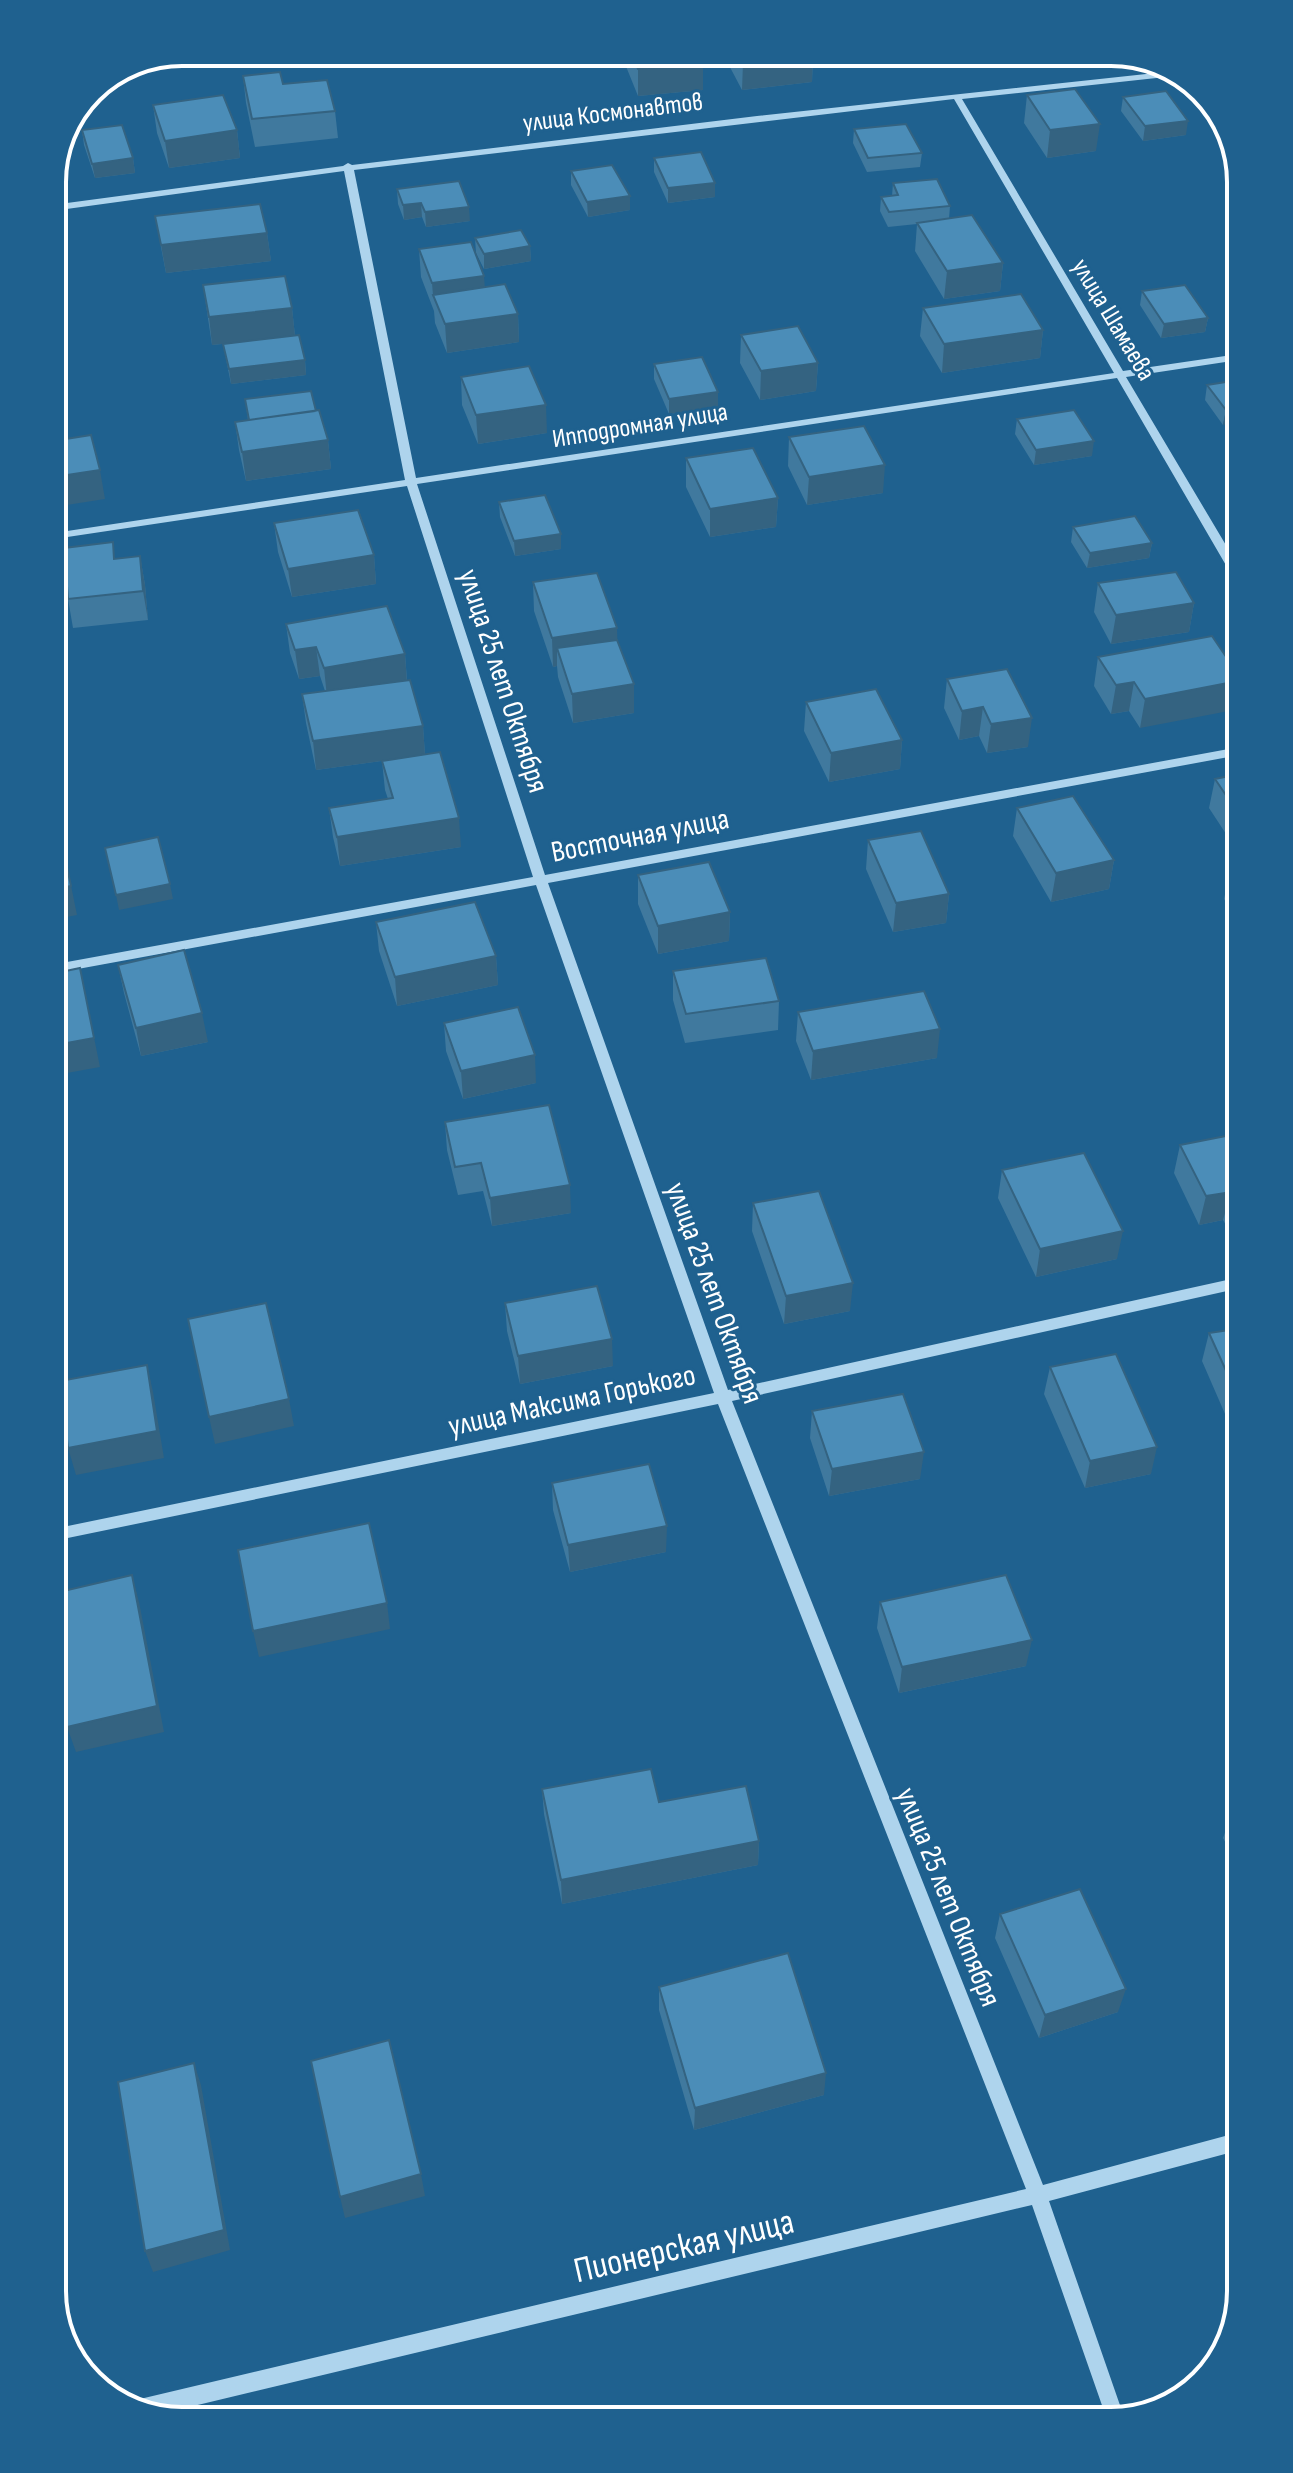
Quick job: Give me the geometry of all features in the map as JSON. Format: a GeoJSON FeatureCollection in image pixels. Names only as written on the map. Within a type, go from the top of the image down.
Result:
{"type":"FeatureCollection","features":[{"type":"Feature","properties":{"kind":"street","name":"улица Космонавтов"},"geometry":{"type":"LineString","coordinates":[[66,206],[348,166],[1156,76]]}},
{"type":"Feature","properties":{"kind":"street","name":"улица Шамаева"},"geometry":{"type":"LineString","coordinates":[[956,96],[1227,557]]}},
{"type":"Feature","properties":{"kind":"street","name":"улица 25 лет Октября"},"geometry":{"type":"LineString","coordinates":[[348,166],[411,482],[541,881],[723,1397],[1038,2195],[1112,2407]]}},
{"type":"Feature","properties":{"kind":"street","name":"Ипподромная улица"},"geometry":{"type":"LineString","coordinates":[[66,534],[1227,359]]}},
{"type":"Feature","properties":{"kind":"street","name":"Восточная улица"},"geometry":{"type":"LineString","coordinates":[[66,967],[1227,753]]}},
{"type":"Feature","properties":{"kind":"street","name":"улица Максима Горького"},"geometry":{"type":"LineString","coordinates":[[66,1532],[723,1397],[1227,1285]]}},
{"type":"Feature","properties":{"kind":"street","name":"Пионерская улица"},"geometry":{"type":"LineString","coordinates":[[158,2405],[1038,2195],[1227,2144]]}},
{"type":"Feature","properties":{"kind":"building"},"geometry":{"type":"Polygon","coordinates":[[[637,66],[670,66],[638,69],[637,66]]]}},
{"type":"Feature","properties":{"kind":"building"},"geometry":{"type":"Polygon","coordinates":[[[280,72],[283,84],[327,80],[335,111],[252,119],[243,76],[280,72]]]}},
{"type":"Feature","properties":{"kind":"building"},"geometry":{"type":"Polygon","coordinates":[[[1075,89],[1100,124],[1050,130],[1027,95],[1075,89]]]}},
{"type":"Feature","properties":{"kind":"building"},"geometry":{"type":"Polygon","coordinates":[[[1166,91],[1188,121],[1145,126],[1123,97],[1166,91]]]}},
{"type":"Feature","properties":{"kind":"building"},"geometry":{"type":"Polygon","coordinates":[[[223,95],[237,130],[165,141],[153,105],[223,95]]]}},
{"type":"Feature","properties":{"kind":"building"},"geometry":{"type":"Polygon","coordinates":[[[906,124],[922,153],[868,158],[854,129],[906,124]]]}},
{"type":"Feature","properties":{"kind":"building"},"geometry":{"type":"Polygon","coordinates":[[[122,125],[133,158],[92,164],[82,130],[122,125]]]}},
{"type":"Feature","properties":{"kind":"building"},"geometry":{"type":"Polygon","coordinates":[[[701,152],[715,183],[668,188],[654,158],[701,152]]]}},
{"type":"Feature","properties":{"kind":"building"},"geometry":{"type":"Polygon","coordinates":[[[612,165],[630,196],[587,202],[571,171],[612,165]]]}},
{"type":"Feature","properties":{"kind":"building"},"geometry":{"type":"Polygon","coordinates":[[[937,179],[950,206],[889,212],[881,197],[898,195],[893,183],[937,179]]]}},
{"type":"Feature","properties":{"kind":"building"},"geometry":{"type":"Polygon","coordinates":[[[459,181],[469,207],[425,212],[421,203],[403,205],[397,189],[459,181]]]}},
{"type":"Feature","properties":{"kind":"building"},"geometry":{"type":"Polygon","coordinates":[[[260,204],[267,233],[161,245],[155,216],[260,204]]]}},
{"type":"Feature","properties":{"kind":"building"},"geometry":{"type":"Polygon","coordinates":[[[972,215],[1003,263],[947,271],[917,223],[972,215]]]}},
{"type":"Feature","properties":{"kind":"building"},"geometry":{"type":"Polygon","coordinates":[[[521,230],[530,246],[484,254],[475,238],[521,230]]]}},
{"type":"Feature","properties":{"kind":"building"},"geometry":{"type":"Polygon","coordinates":[[[471,242],[484,276],[432,283],[419,249],[471,242]]]}},
{"type":"Feature","properties":{"kind":"building"},"geometry":{"type":"Polygon","coordinates":[[[285,276],[292,308],[209,317],[203,285],[285,276]]]}},
{"type":"Feature","properties":{"kind":"building"},"geometry":{"type":"Polygon","coordinates":[[[505,284],[518,314],[445,324],[433,295],[505,284]]]}},
{"type":"Feature","properties":{"kind":"building"},"geometry":{"type":"Polygon","coordinates":[[[1185,285],[1208,318],[1164,324],[1142,291],[1185,285]]]}},
{"type":"Feature","properties":{"kind":"building"},"geometry":{"type":"Polygon","coordinates":[[[1021,294],[1043,330],[944,344],[923,308],[1021,294]]]}},
{"type":"Feature","properties":{"kind":"building"},"geometry":{"type":"Polygon","coordinates":[[[798,326],[818,363],[761,371],[741,335],[798,326]]]}},
{"type":"Feature","properties":{"kind":"building"},"geometry":{"type":"Polygon","coordinates":[[[299,335],[305,360],[229,369],[223,344],[299,335]]]}},
{"type":"Feature","properties":{"kind":"building"},"geometry":{"type":"Polygon","coordinates":[[[702,357],[718,392],[669,399],[654,364],[702,357]]]}},
{"type":"Feature","properties":{"kind":"building"},"geometry":{"type":"Polygon","coordinates":[[[529,366],[546,405],[476,415],[461,377],[529,366]]]}},
{"type":"Feature","properties":{"kind":"building"},"geometry":{"type":"Polygon","coordinates":[[[1227,382],[1227,410],[1226,410],[1207,385],[1227,382]]]}},
{"type":"Feature","properties":{"kind":"building"},"geometry":{"type":"Polygon","coordinates":[[[311,391],[316,411],[249,420],[245,399],[311,391]]]}},
{"type":"Feature","properties":{"kind":"building"},"geometry":{"type":"Polygon","coordinates":[[[319,410],[328,440],[242,452],[235,422],[319,410]]]}},
{"type":"Feature","properties":{"kind":"building"},"geometry":{"type":"Polygon","coordinates":[[[1074,410],[1094,441],[1036,450],[1017,419],[1074,410]]]}},
{"type":"Feature","properties":{"kind":"building"},"geometry":{"type":"Polygon","coordinates":[[[864,426],[885,465],[809,477],[789,437],[864,426]]]}},
{"type":"Feature","properties":{"kind":"building"},"geometry":{"type":"Polygon","coordinates":[[[91,435],[100,470],[66,475],[66,439],[91,435]]]}},
{"type":"Feature","properties":{"kind":"building"},"geometry":{"type":"Polygon","coordinates":[[[753,448],[778,498],[710,509],[686,458],[753,448]]]}},
{"type":"Feature","properties":{"kind":"building"},"geometry":{"type":"Polygon","coordinates":[[[545,495],[561,534],[514,541],[499,502],[545,495]]]}},
{"type":"Feature","properties":{"kind":"building"},"geometry":{"type":"Polygon","coordinates":[[[358,510],[374,555],[288,569],[274,523],[358,510]]]}},
{"type":"Feature","properties":{"kind":"building"},"geometry":{"type":"Polygon","coordinates":[[[1135,516],[1152,543],[1090,553],[1073,527],[1135,516]]]}},
{"type":"Feature","properties":{"kind":"building"},"geometry":{"type":"Polygon","coordinates":[[[113,542],[114,559],[140,556],[143,591],[68,599],[66,548],[113,542]]]}},
{"type":"Feature","properties":{"kind":"building"},"geometry":{"type":"Polygon","coordinates":[[[1176,572],[1194,603],[1116,615],[1098,583],[1176,572]]]}},
{"type":"Feature","properties":{"kind":"building"},"geometry":{"type":"Polygon","coordinates":[[[597,573],[617,628],[552,638],[533,582],[597,573]]]}},
{"type":"Feature","properties":{"kind":"building"},"geometry":{"type":"Polygon","coordinates":[[[387,606],[405,654],[324,668],[316,647],[295,650],[286,624],[387,606]]]}},
{"type":"Feature","properties":{"kind":"building"},"geometry":{"type":"Polygon","coordinates":[[[1212,636],[1227,658],[1227,683],[1145,699],[1134,682],[1116,685],[1098,657],[1212,636]]]}},
{"type":"Feature","properties":{"kind":"building"},"geometry":{"type":"Polygon","coordinates":[[[617,640],[634,684],[572,694],[557,648],[617,640]]]}},
{"type":"Feature","properties":{"kind":"building"},"geometry":{"type":"Polygon","coordinates":[[[1007,669],[1032,718],[991,724],[983,707],[962,711],[947,679],[1007,669]]]}},
{"type":"Feature","properties":{"kind":"building"},"geometry":{"type":"Polygon","coordinates":[[[410,680],[423,726],[313,741],[302,694],[410,680]]]}},
{"type":"Feature","properties":{"kind":"building"},"geometry":{"type":"Polygon","coordinates":[[[876,689],[902,740],[831,753],[806,702],[876,689]]]}},
{"type":"Feature","properties":{"kind":"building"},"geometry":{"type":"Polygon","coordinates":[[[440,752],[459,818],[337,837],[329,808],[393,798],[382,761],[440,752]]]}},
{"type":"Feature","properties":{"kind":"building"},"geometry":{"type":"Polygon","coordinates":[[[1227,776],[1227,797],[1215,779],[1227,776]]]}},
{"type":"Feature","properties":{"kind":"building"},"geometry":{"type":"Polygon","coordinates":[[[1073,796],[1114,860],[1056,873],[1017,808],[1073,796]]]}},
{"type":"Feature","properties":{"kind":"building"},"geometry":{"type":"Polygon","coordinates":[[[921,831],[949,894],[896,903],[868,840],[921,831]]]}},
{"type":"Feature","properties":{"kind":"building"},"geometry":{"type":"Polygon","coordinates":[[[158,837],[170,884],[116,895],[105,848],[158,837]]]}},
{"type":"Feature","properties":{"kind":"building"},"geometry":{"type":"Polygon","coordinates":[[[709,862],[730,912],[658,926],[638,875],[709,862]]]}},
{"type":"Feature","properties":{"kind":"building"},"geometry":{"type":"Polygon","coordinates":[[[66,863],[71,886],[66,887],[66,863]]]}},
{"type":"Feature","properties":{"kind":"building"},"geometry":{"type":"Polygon","coordinates":[[[475,902],[496,956],[395,977],[376,922],[475,902]]]}},
{"type":"Feature","properties":{"kind":"building"},"geometry":{"type":"Polygon","coordinates":[[[184,950],[202,1013],[136,1028],[118,965],[184,950]]]}},
{"type":"Feature","properties":{"kind":"building"},"geometry":{"type":"Polygon","coordinates":[[[766,958],[779,1001],[686,1014],[673,971],[766,958]]]}},
{"type":"Feature","properties":{"kind":"building"},"geometry":{"type":"Polygon","coordinates":[[[80,968],[94,1038],[66,1043],[66,971],[80,968]]]}},
{"type":"Feature","properties":{"kind":"building"},"geometry":{"type":"Polygon","coordinates":[[[924,991],[940,1029],[813,1051],[798,1012],[924,991]]]}},
{"type":"Feature","properties":{"kind":"building"},"geometry":{"type":"Polygon","coordinates":[[[518,1007],[535,1055],[461,1071],[444,1023],[518,1007]]]}},
{"type":"Feature","properties":{"kind":"building"},"geometry":{"type":"Polygon","coordinates":[[[549,1105],[570,1185],[490,1198],[481,1163],[455,1167],[445,1122],[549,1105]]]}},
{"type":"Feature","properties":{"kind":"building"},"geometry":{"type":"Polygon","coordinates":[[[1227,1136],[1227,1193],[1206,1196],[1180,1145],[1227,1136]]]}},
{"type":"Feature","properties":{"kind":"building"},"geometry":{"type":"Polygon","coordinates":[[[1084,1153],[1123,1231],[1040,1249],[1002,1170],[1084,1153]]]}},
{"type":"Feature","properties":{"kind":"building"},"geometry":{"type":"Polygon","coordinates":[[[819,1191],[853,1283],[786,1296],[753,1203],[819,1191]]]}},
{"type":"Feature","properties":{"kind":"building"},"geometry":{"type":"Polygon","coordinates":[[[597,1286],[612,1339],[518,1356],[505,1303],[597,1286]]]}},
{"type":"Feature","properties":{"kind":"building"},"geometry":{"type":"Polygon","coordinates":[[[266,1303],[289,1399],[209,1417],[188,1319],[266,1303]]]}},
{"type":"Feature","properties":{"kind":"building"},"geometry":{"type":"Polygon","coordinates":[[[1227,1330],[1227,1373],[1209,1333],[1227,1330]]]}},
{"type":"Feature","properties":{"kind":"building"},"geometry":{"type":"Polygon","coordinates":[[[1116,1354],[1157,1447],[1090,1461],[1050,1367],[1116,1354]]]}},
{"type":"Feature","properties":{"kind":"building"},"geometry":{"type":"Polygon","coordinates":[[[147,1365],[157,1431],[68,1448],[66,1380],[147,1365]]]}},
{"type":"Feature","properties":{"kind":"building"},"geometry":{"type":"Polygon","coordinates":[[[903,1394],[924,1452],[832,1469],[812,1411],[903,1394]]]}},
{"type":"Feature","properties":{"kind":"building"},"geometry":{"type":"Polygon","coordinates":[[[649,1464],[667,1526],[568,1545],[552,1483],[649,1464]]]}},
{"type":"Feature","properties":{"kind":"building"},"geometry":{"type":"Polygon","coordinates":[[[369,1523],[387,1603],[253,1631],[238,1550],[369,1523]]]}},
{"type":"Feature","properties":{"kind":"building"},"geometry":{"type":"Polygon","coordinates":[[[132,1575],[157,1706],[67,1727],[66,1590],[132,1575]]]}},
{"type":"Feature","properties":{"kind":"building"},"geometry":{"type":"Polygon","coordinates":[[[1006,1575],[1032,1640],[902,1667],[880,1602],[1006,1575]]]}},
{"type":"Feature","properties":{"kind":"building"},"geometry":{"type":"Polygon","coordinates":[[[651,1769],[659,1802],[746,1786],[759,1841],[561,1880],[542,1789],[651,1769]]]}},
{"type":"Feature","properties":{"kind":"building"},"geometry":{"type":"Polygon","coordinates":[[[1080,1889],[1126,1989],[1045,2015],[1000,1914],[1080,1889]]]}},
{"type":"Feature","properties":{"kind":"building"},"geometry":{"type":"Polygon","coordinates":[[[788,1953],[826,2073],[695,2108],[659,1987],[788,1953]]]}},
{"type":"Feature","properties":{"kind":"building"},"geometry":{"type":"Polygon","coordinates":[[[389,2040],[421,2174],[340,2197],[311,2061],[389,2040]]]}},
{"type":"Feature","properties":{"kind":"building"},"geometry":{"type":"Polygon","coordinates":[[[194,2063],[224,2230],[145,2251],[118,2082],[194,2063]]]}}]}
